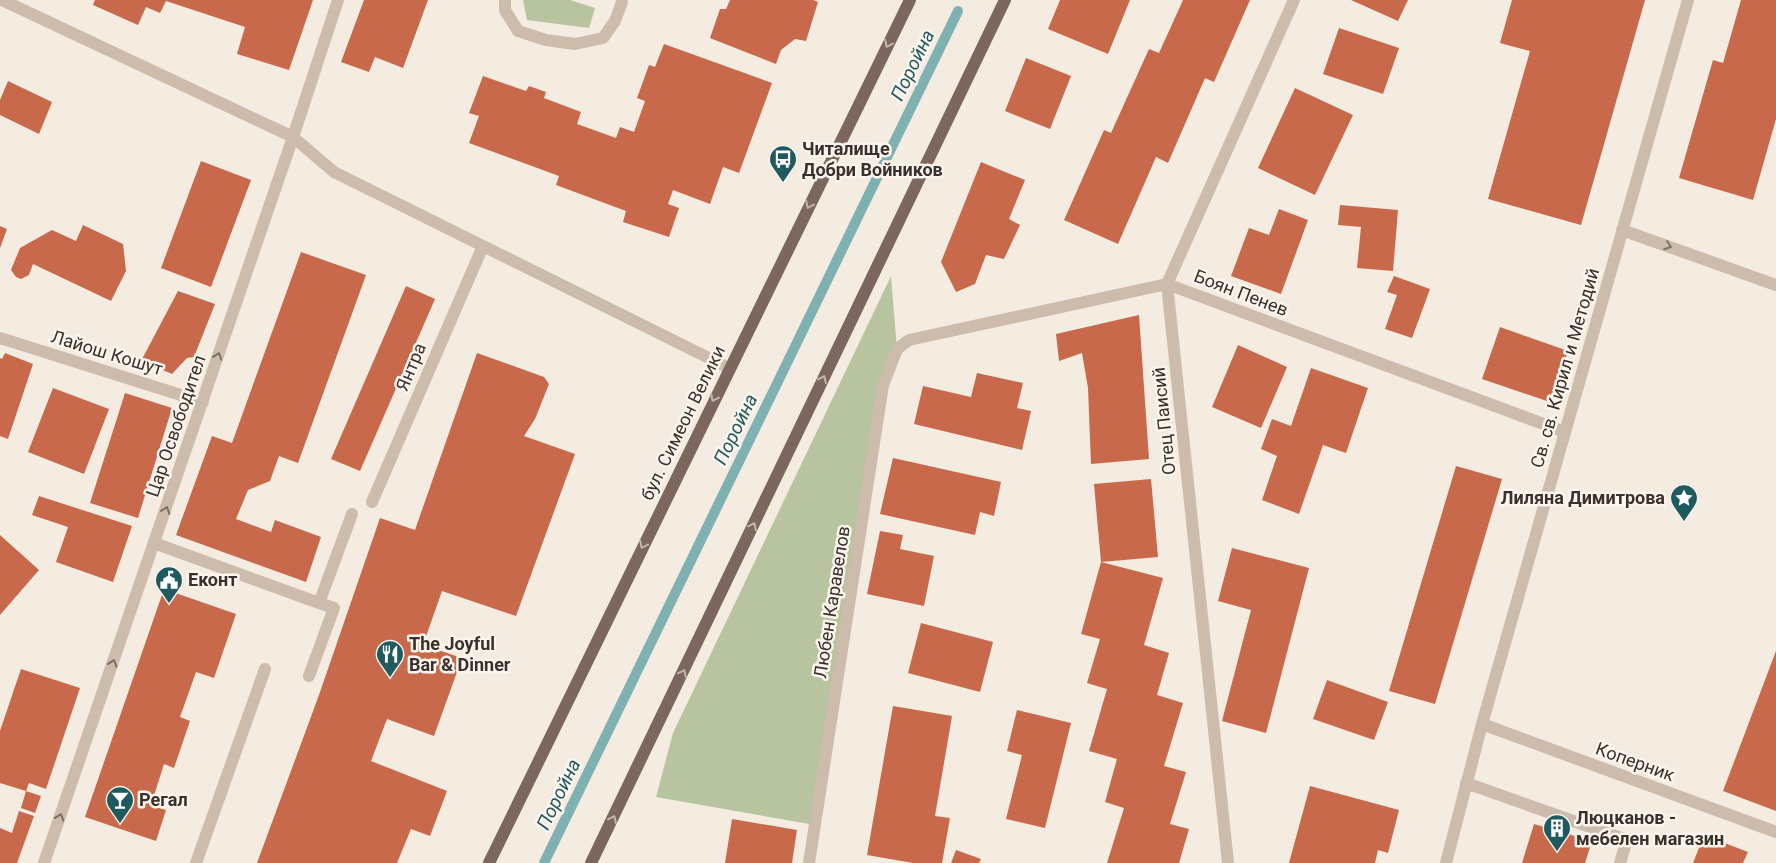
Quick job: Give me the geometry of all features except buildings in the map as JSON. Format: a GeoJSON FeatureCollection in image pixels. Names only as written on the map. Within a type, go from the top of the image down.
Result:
{"type":"FeatureCollection","features":[{"type":"Feature","properties":{"kind":"main road","name":"бул. Симеон Велики"},"geometry":{"type":"LineString","coordinates":[[489,863],[910,0]]}},
{"type":"Feature","properties":{"kind":"main road"},"geometry":{"type":"LineString","coordinates":[[592,863],[1005,0]]}},
{"type":"Feature","properties":{"kind":"street"},"geometry":{"type":"LineString","coordinates":[[2,0],[293,137],[334,172],[729,368]]}},
{"type":"Feature","properties":{"kind":"street","name":"Цар Освободител"},"geometry":{"type":"LineString","coordinates":[[44,863],[203,402],[338,0]]}},
{"type":"Feature","properties":{"kind":"street"},"geometry":{"type":"LineString","coordinates":[[505,0],[505,10],[518,31],[546,40],[575,44],[603,38],[616,21],[621,1]]}},
{"type":"Feature","properties":{"kind":"street","name":"Отец Паисий"},"geometry":{"type":"LineString","coordinates":[[1228,863],[1168,284],[1294,0]]}},
{"type":"Feature","properties":{"kind":"street","name":"Св. св. Кирил и Методий"},"geometry":{"type":"LineString","coordinates":[[1446,863],[1482,724],[1688,0]]}},
{"type":"Feature","properties":{"kind":"street"},"geometry":{"type":"LineString","coordinates":[[1622,230],[1776,285]]}},
{"type":"Feature","properties":{"kind":"street","name":"Янтра"},"geometry":{"type":"LineString","coordinates":[[372,502],[483,246]]}},
{"type":"Feature","properties":{"kind":"street","name":"Боян Пенев"},"geometry":{"type":"LineString","coordinates":[[897,349],[910,340],[1168,284],[1565,432]]}},
{"type":"Feature","properties":{"kind":"street","name":"Лайош Кошут"},"geometry":{"type":"LineString","coordinates":[[0,338],[203,402]]}},
{"type":"Feature","properties":{"kind":"street","name":"Любен Каравелов"},"geometry":{"type":"LineString","coordinates":[[809,863],[883,385],[897,349]]}},
{"type":"Feature","properties":{"kind":"street"},"geometry":{"type":"LineString","coordinates":[[319,603],[352,514]]}},
{"type":"Feature","properties":{"kind":"street"},"geometry":{"type":"LineString","coordinates":[[154,543],[334,608],[309,676]]}},
{"type":"Feature","properties":{"kind":"street"},"geometry":{"type":"LineString","coordinates":[[196,863],[265,669]]}},
{"type":"Feature","properties":{"kind":"street","name":"Коперник"},"geometry":{"type":"LineString","coordinates":[[1482,724],[1776,832]]}},
{"type":"Feature","properties":{"kind":"street"},"geometry":{"type":"LineString","coordinates":[[1466,783],[1627,840],[1620,863]]}},
{"type":"Feature","properties":{"kind":"green space"},"geometry":{"type":"Polygon","coordinates":[[[523,0],[570,0],[595,8],[589,28],[527,20],[523,0]]]}},
{"type":"Feature","properties":{"kind":"green space"},"geometry":{"type":"Polygon","coordinates":[[[891,276],[897,349],[883,385],[815,825],[656,797],[673,733],[891,276]]]}},
{"type":"Feature","properties":{"kind":"waterway","name":"Поройна"},"geometry":{"type":"LineString","coordinates":[[544,863],[958,11]]}},
{"type":"Feature","properties":{"kind":"place","name":"Читалище Добри Войников"},"geometry":{"type":"Point","coordinates":[783,183]}},
{"type":"Feature","properties":{"kind":"place","name":"Лиляна Димитрова"},"geometry":{"type":"Point","coordinates":[1684,522]}},
{"type":"Feature","properties":{"kind":"place","name":"Еконт"},"geometry":{"type":"Point","coordinates":[169,604]}},
{"type":"Feature","properties":{"kind":"place","name":"The Joyful Bar & Dinner"},"geometry":{"type":"Point","coordinates":[390,678]}},
{"type":"Feature","properties":{"kind":"place","name":"Регал"},"geometry":{"type":"Point","coordinates":[120,824]}},
{"type":"Feature","properties":{"kind":"place","name":"Люцканов - мебелен магазин"},"geometry":{"type":"Point","coordinates":[1557,852]}}]}
